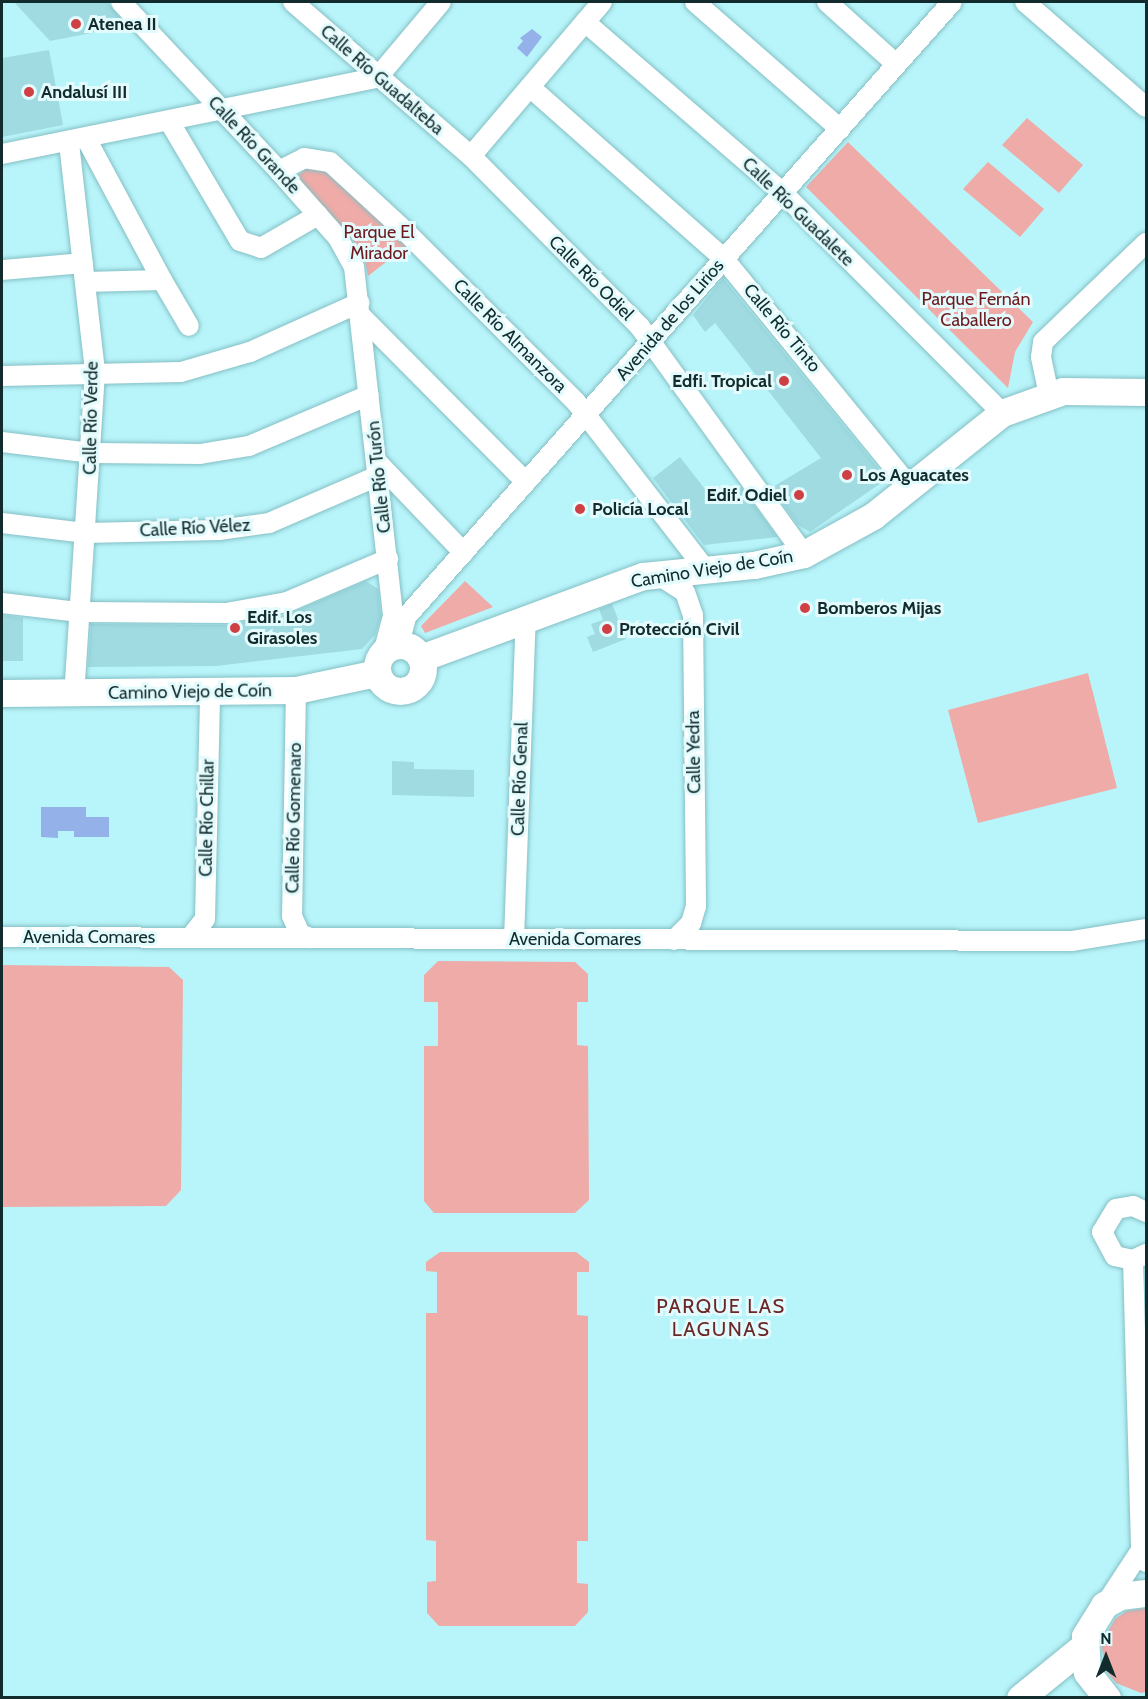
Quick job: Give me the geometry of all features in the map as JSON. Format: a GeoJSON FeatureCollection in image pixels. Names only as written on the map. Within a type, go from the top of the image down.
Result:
{"type":"FeatureCollection","features":[{"type":"Feature","properties":{"kind":"street","name":"Calle Río Grande"},"geometry":{"type":"LineString","coordinates":[[121,2],[279,171],[338,238],[354,267],[360,310]]}},
{"type":"Feature","properties":{"kind":"street","name":"Calle Río Guadalteba"},"geometry":{"type":"LineString","coordinates":[[293,2],[377,78],[471,156]]}},
{"type":"Feature","properties":{"kind":"street"},"geometry":{"type":"LineString","coordinates":[[2,154],[78,141],[220,109],[377,78],[441,2]]}},
{"type":"Feature","properties":{"kind":"street"},"geometry":{"type":"LineString","coordinates":[[471,156],[602,2]]}},
{"type":"Feature","properties":{"kind":"street"},"geometry":{"type":"LineString","coordinates":[[695,2],[840,129]]}},
{"type":"Feature","properties":{"kind":"street"},"geometry":{"type":"LineString","coordinates":[[826,2],[896,64]]}},
{"type":"Feature","properties":{"kind":"street","name":"Avenida de los Lirios"},"geometry":{"type":"LineString","coordinates":[[395,656],[406,618],[952,2]]}},
{"type":"Feature","properties":{"kind":"street"},"geometry":{"type":"LineString","coordinates":[[1025,2],[1146,107]]}},
{"type":"Feature","properties":{"kind":"street","name":"Calle Río Guadalete"},"geometry":{"type":"LineString","coordinates":[[585,22],[783,193],[1002,413]]}},
{"type":"Feature","properties":{"kind":"street","name":"Calle Río Tinto"},"geometry":{"type":"LineString","coordinates":[[531,88],[724,259],[910,487]]}},
{"type":"Feature","properties":{"kind":"street"},"geometry":{"type":"LineString","coordinates":[[169,121],[240,241],[250,247],[261,248],[318,215]]}},
{"type":"Feature","properties":{"kind":"street"},"geometry":{"type":"LineString","coordinates":[[78,141],[189,326]]}},
{"type":"Feature","properties":{"kind":"street","name":"Calle Río Verde"},"geometry":{"type":"LineString","coordinates":[[74,694],[92,453],[95,372],[84,272],[78,141]]}},
{"type":"Feature","properties":{"kind":"street","name":"Calle Río Odiel"},"geometry":{"type":"LineString","coordinates":[[471,156],[652,342],[804,554]]}},
{"type":"Feature","properties":{"kind":"street","name":"Calle Río Almanzora"},"geometry":{"type":"LineString","coordinates":[[279,171],[304,158],[330,162],[418,243],[585,415],[705,569]]}},
{"type":"Feature","properties":{"kind":"street"},"geometry":{"type":"LineString","coordinates":[[1049,395],[1041,357],[1043,342],[1146,243]]}},
{"type":"Feature","properties":{"kind":"street"},"geometry":{"type":"LineString","coordinates":[[2,270],[84,272],[162,280]]}},
{"type":"Feature","properties":{"kind":"street"},"geometry":{"type":"LineString","coordinates":[[2,376],[95,372],[181,372],[250,351],[360,310],[526,482]]}},
{"type":"Feature","properties":{"kind":"street","name":"Calle Río Turón"},"geometry":{"type":"LineString","coordinates":[[360,310],[379,469],[395,656]]}},
{"type":"Feature","properties":{"kind":"street","name":"Camino Viejo de Coín"},"geometry":{"type":"LineString","coordinates":[[2,693],[210,693],[296,690],[395,656],[526,618],[657,574],[804,554],[844,535],[910,487],[1002,413],[1049,395],[1146,392]]}},
{"type":"Feature","properties":{"kind":"street"},"geometry":{"type":"LineString","coordinates":[[2,442],[92,453],[200,454],[249,446],[369,395]]}},
{"type":"Feature","properties":{"kind":"street"},"geometry":{"type":"LineString","coordinates":[[379,469],[464,553]]}},
{"type":"Feature","properties":{"kind":"street","name":"Calle Río Vélez"},"geometry":{"type":"LineString","coordinates":[[2,523],[86,533],[219,530],[269,523],[379,469]]}},
{"type":"Feature","properties":{"kind":"street"},"geometry":{"type":"LineString","coordinates":[[2,603],[79,612],[225,613],[287,602],[388,559]]}},
{"type":"Feature","properties":{"kind":"street","name":"Calle Yedra"},"geometry":{"type":"LineString","coordinates":[[657,574],[685,592],[693,615],[696,906],[691,923],[674,940]]}},
{"type":"Feature","properties":{"kind":"street","name":"Calle Río Genal"},"geometry":{"type":"LineString","coordinates":[[514,939],[526,618]]}},
{"type":"Feature","properties":{"kind":"street","name":"Calle Río Gomenaro"},"geometry":{"type":"LineString","coordinates":[[296,690],[292,916],[300,934],[310,938]]}},
{"type":"Feature","properties":{"kind":"street","name":"Calle Río Chillar"},"geometry":{"type":"LineString","coordinates":[[190,938],[206,919],[210,693]]}},
{"type":"Feature","properties":{"kind":"street","name":"Avenida Comares"},"geometry":{"type":"LineString","coordinates":[[2,937],[1072,941],[1146,929]]}},
{"type":"Feature","properties":{"kind":"street"},"geometry":{"type":"LineString","coordinates":[[1107,1698],[1087,1672],[1084,1646],[1093,1619],[1144,1556],[1140,1257],[1108,1250],[1104,1223],[1124,1206],[1146,1212]]}},
{"type":"Feature","properties":{"kind":"street"},"geometry":{"type":"LineString","coordinates":[[1104,1605],[1120,1596],[1146,1593]]}},
{"type":"Feature","properties":{"kind":"street"},"geometry":{"type":"LineString","coordinates":[[1020,1698],[1084,1646]]}},
{"type":"Feature","properties":{"kind":"green space"},"geometry":{"type":"Polygon","coordinates":[[[1027,118],[1083,165],[1059,193],[1002,145],[1027,118]]]}},
{"type":"Feature","properties":{"kind":"green space","name":"Parque Fernán Caballero"},"geometry":{"type":"Polygon","coordinates":[[[848,142],[1033,322],[1015,352],[1008,388],[806,187],[848,142]]]}},
{"type":"Feature","properties":{"kind":"green space"},"geometry":{"type":"Polygon","coordinates":[[[988,162],[1044,209],[1020,237],[963,189],[988,162]]]}},
{"type":"Feature","properties":{"kind":"green space","name":"Parque El Mirador"},"geometry":{"type":"Polygon","coordinates":[[[307,168],[327,170],[408,245],[368,276],[363,252],[296,177],[307,168]]]}},
{"type":"Feature","properties":{"kind":"green space"},"geometry":{"type":"Polygon","coordinates":[[[465,581],[493,607],[425,633],[421,626],[465,581]]]}},
{"type":"Feature","properties":{"kind":"green space"},"geometry":{"type":"Polygon","coordinates":[[[1088,673],[1117,788],[978,823],[948,710],[1088,673]]]}},
{"type":"Feature","properties":{"kind":"green space"},"geometry":{"type":"Polygon","coordinates":[[[438,961],[575,962],[588,974],[588,1002],[577,1002],[577,1045],[588,1046],[589,1200],[575,1213],[434,1213],[424,1201],[424,1046],[438,1046],[438,1002],[424,1002],[424,975],[438,961]]]}},
{"type":"Feature","properties":{"kind":"green space"},"geometry":{"type":"Polygon","coordinates":[[[2,965],[169,967],[183,980],[181,1190],[166,1206],[2,1207],[2,965]]]}},
{"type":"Feature","properties":{"kind":"green space"},"geometry":{"type":"Polygon","coordinates":[[[440,1252],[576,1252],[589,1262],[589,1272],[577,1272],[577,1315],[588,1316],[588,1541],[577,1541],[577,1583],[588,1584],[588,1612],[575,1626],[439,1626],[427,1613],[427,1582],[436,1581],[436,1541],[426,1540],[426,1313],[437,1313],[437,1272],[426,1271],[426,1262],[440,1252]]]}},
{"type":"Feature","properties":{"kind":"green space"},"geometry":{"type":"Polygon","coordinates":[[[1146,1608],[1146,1692],[1141,1693],[1116,1683],[1107,1672],[1101,1644],[1115,1619],[1127,1611],[1146,1608]]]}},
{"type":"Feature","properties":{"kind":"water"},"geometry":{"type":"Polygon","coordinates":[[[532,29],[542,37],[527,57],[517,48],[523,41],[520,38],[532,29]]]}},
{"type":"Feature","properties":{"kind":"water"},"geometry":{"type":"Polygon","coordinates":[[[41,807],[86,807],[86,817],[109,817],[109,837],[74,837],[74,831],[58,831],[58,838],[41,837],[41,807]]]}},
{"type":"Feature","properties":{"kind":"building","name":"Atenea II"},"geometry":{"type":"Polygon","coordinates":[[[14,2],[107,2],[122,20],[112,29],[50,41],[14,2]]]}},
{"type":"Feature","properties":{"kind":"building","name":"Andalusí III"},"geometry":{"type":"Polygon","coordinates":[[[49,50],[63,125],[2,137],[2,58],[49,50]]]}},
{"type":"Feature","properties":{"kind":"building"},"geometry":{"type":"Polygon","coordinates":[[[723,278],[887,479],[810,532],[798,525],[771,488],[821,458],[715,323],[705,332],[693,315],[723,278]]]}},
{"type":"Feature","properties":{"kind":"building"},"geometry":{"type":"Polygon","coordinates":[[[680,457],[715,502],[741,487],[777,537],[704,545],[653,478],[680,457]]]}},
{"type":"Feature","properties":{"kind":"building","name":"Edif. Los Girasoles"},"geometry":{"type":"Polygon","coordinates":[[[366,581],[378,589],[381,616],[375,635],[362,649],[216,666],[88,667],[91,624],[228,625],[286,615],[366,581]]]}},
{"type":"Feature","properties":{"kind":"building","name":"Protección Civil"},"geometry":{"type":"Polygon","coordinates":[[[612,604],[626,639],[593,652],[587,637],[595,634],[591,624],[603,620],[599,609],[612,604]]]}},
{"type":"Feature","properties":{"kind":"building"},"geometry":{"type":"Polygon","coordinates":[[[2,615],[23,618],[23,661],[2,661],[2,615]]]}},
{"type":"Feature","properties":{"kind":"building"},"geometry":{"type":"Polygon","coordinates":[[[392,761],[414,762],[414,769],[474,770],[474,797],[392,795],[392,761]]]}},
{"type":"Feature","properties":{"kind":"place","name":"Atenea II"},"geometry":{"type":"Point","coordinates":[76,24]}},
{"type":"Feature","properties":{"kind":"place","name":"Andalusí III"},"geometry":{"type":"Point","coordinates":[29,92]}},
{"type":"Feature","properties":{"kind":"place","name":"Edfi. Tropical"},"geometry":{"type":"Point","coordinates":[784,381]}},
{"type":"Feature","properties":{"kind":"place","name":"Los Aguacates"},"geometry":{"type":"Point","coordinates":[847,475]}},
{"type":"Feature","properties":{"kind":"place","name":"Edif. Odiel"},"geometry":{"type":"Point","coordinates":[799,495]}},
{"type":"Feature","properties":{"kind":"place","name":"Policía Local"},"geometry":{"type":"Point","coordinates":[580,509]}},
{"type":"Feature","properties":{"kind":"place","name":"Bomberos Mijas"},"geometry":{"type":"Point","coordinates":[805,608]}},
{"type":"Feature","properties":{"kind":"place","name":"Edif. Los Girasoles"},"geometry":{"type":"Point","coordinates":[235,628]}},
{"type":"Feature","properties":{"kind":"place","name":"Protección Civil"},"geometry":{"type":"Point","coordinates":[607,629]}},
{"type":"Feature","properties":{"kind":"district","name":"PARQUE LAS LAGUNAS"},"geometry":{"type":"Point","coordinates":[721,1318]}}]}
